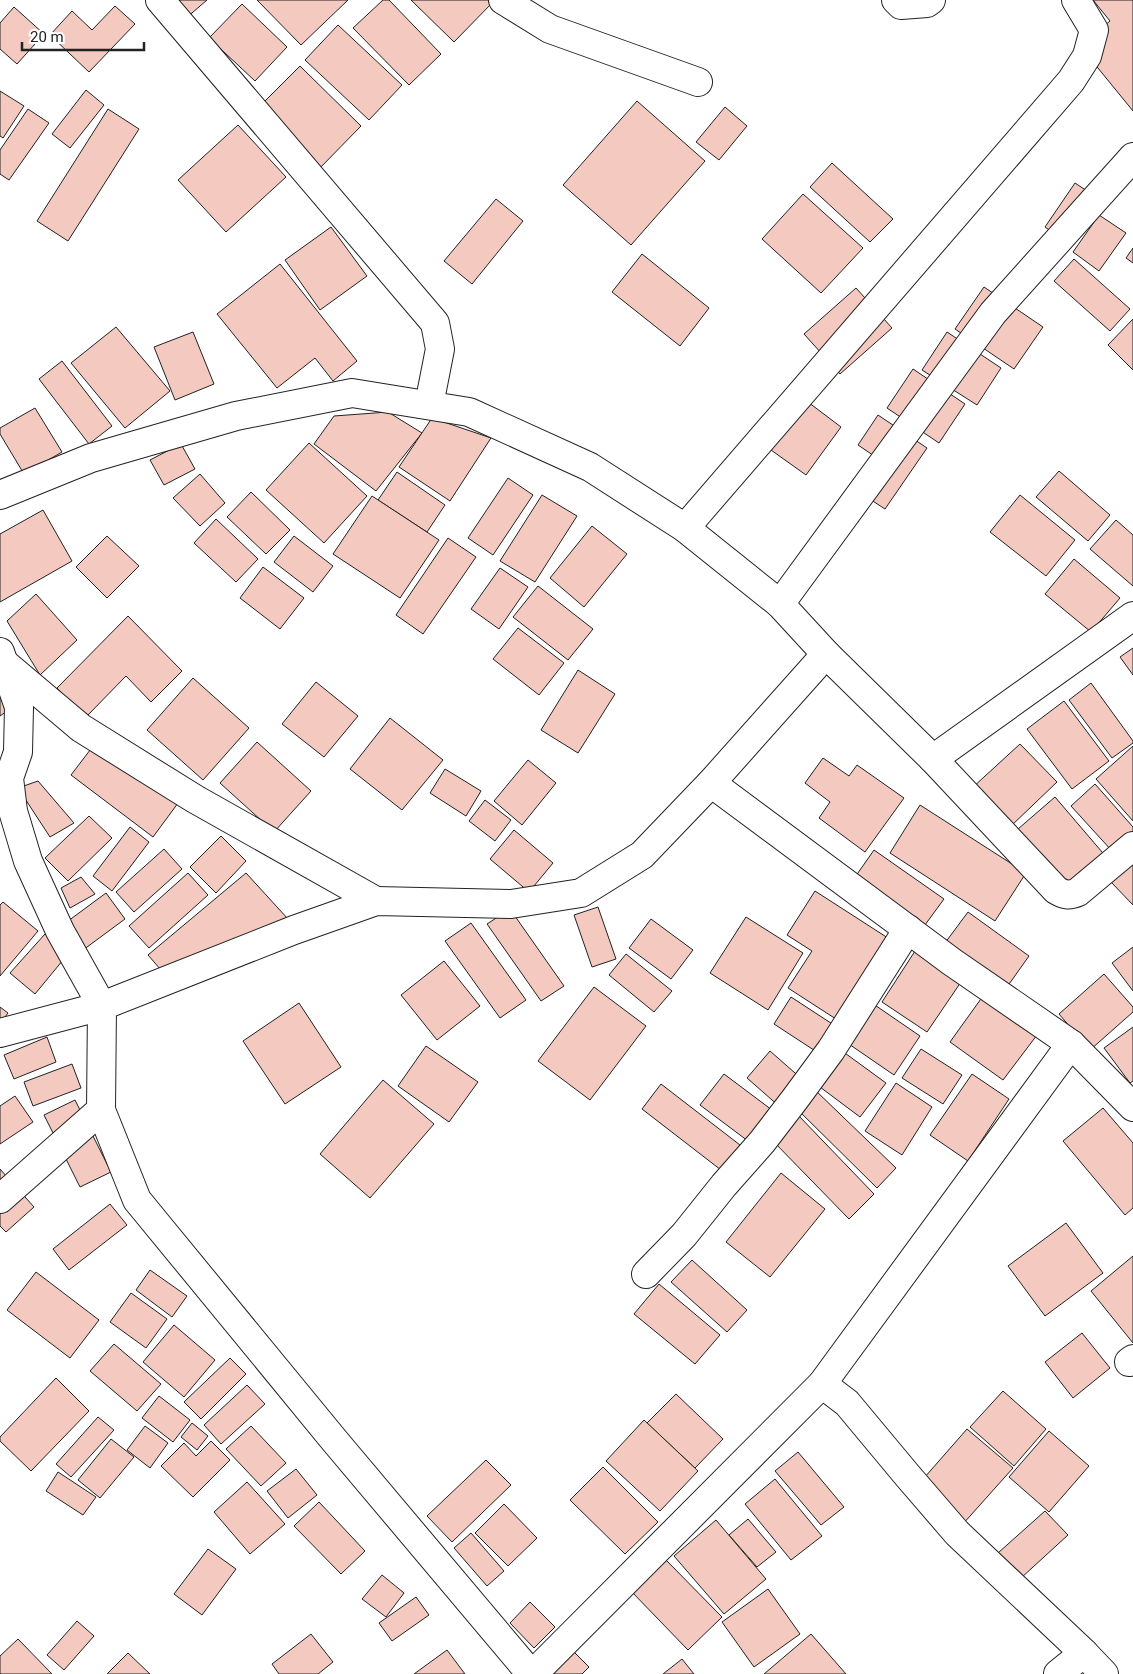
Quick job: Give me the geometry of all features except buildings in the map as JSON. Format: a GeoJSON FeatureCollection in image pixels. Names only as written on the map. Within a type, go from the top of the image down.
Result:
{"type":"FeatureCollection","features":[{"type":"Feature","properties":{"kind":"street"},"geometry":{"type":"LineString","coordinates":[[160,0],[435,323],[440,349],[429,406]]}},
{"type":"Feature","properties":{"kind":"street"},"geometry":{"type":"LineString","coordinates":[[503,0],[550,29],[698,82]]}},
{"type":"Feature","properties":{"kind":"street"},"geometry":{"type":"LineString","coordinates":[[896,0],[901,5],[927,3],[931,0]]}},
{"type":"Feature","properties":{"kind":"street"},"geometry":{"type":"LineString","coordinates":[[686,528],[1071,81],[1087,56],[1094,30],[1076,0]]}},
{"type":"Feature","properties":{"kind":"street"},"geometry":{"type":"LineString","coordinates":[[780,604],[993,313],[1133,157]]}},
{"type":"Feature","properties":{"kind":"street"},"geometry":{"type":"LineString","coordinates":[[0,495],[91,458],[236,416],[352,393],[469,412],[590,467],[686,528],[780,604],[826,654],[932,759],[1056,890],[1062,894],[1072,895],[1078,892],[1133,846]]}},
{"type":"Feature","properties":{"kind":"street"},"geometry":{"type":"LineString","coordinates":[[932,759],[1133,616]]}},
{"type":"Feature","properties":{"kind":"street"},"geometry":{"type":"LineString","coordinates":[[0,1033],[102,1006],[294,930],[376,901],[511,904],[581,893],[642,856],[711,783],[826,654]]}},
{"type":"Feature","properties":{"kind":"street"},"geometry":{"type":"LineString","coordinates":[[2,657],[81,728],[195,799],[376,901]]}},
{"type":"Feature","properties":{"kind":"street"},"geometry":{"type":"LineString","coordinates":[[2,657],[19,707],[18,752],[9,778],[13,811],[32,870],[60,931],[102,1006],[101,1110],[138,1200],[328,1433],[532,1674],[822,1384],[1071,1044]]}},
{"type":"Feature","properties":{"kind":"street"},"geometry":{"type":"LineString","coordinates":[[711,783],[952,962],[1071,1044],[1130,1098]]}},
{"type":"Feature","properties":{"kind":"street"},"geometry":{"type":"LineString","coordinates":[[646,1274],[684,1235],[795,1100],[831,1050],[908,929]]}},
{"type":"Feature","properties":{"kind":"street"},"geometry":{"type":"LineString","coordinates":[[0,1199],[101,1110]]}},
{"type":"Feature","properties":{"kind":"street"},"geometry":{"type":"LineString","coordinates":[[822,1384],[847,1402],[906,1475],[957,1533],[1104,1674]]}},
{"type":"Feature","properties":{"kind":"street"},"geometry":{"type":"LineString","coordinates":[[1058,1674],[1084,1653]]}}]}
